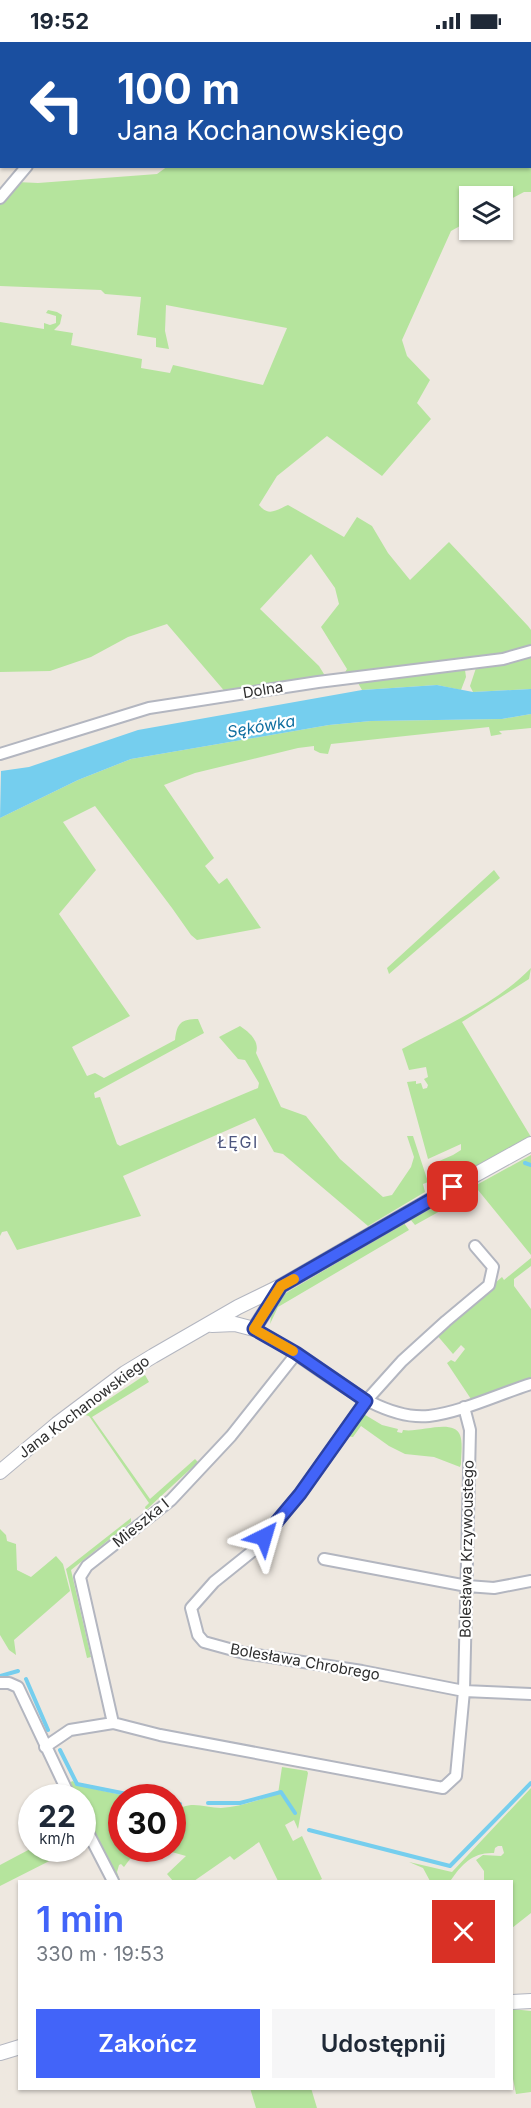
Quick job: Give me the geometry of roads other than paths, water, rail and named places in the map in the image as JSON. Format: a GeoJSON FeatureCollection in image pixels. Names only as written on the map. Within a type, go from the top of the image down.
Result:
{"type":"FeatureCollection","features":[{"type":"Feature","properties":{"kind":"street"},"geometry":{"type":"LineString","coordinates":[[0,198],[25,168]]}},
{"type":"Feature","properties":{"kind":"street","name":"Dolna"},"geometry":{"type":"LineString","coordinates":[[0,754],[149,708],[326,681],[503,659],[531,651]]}},
{"type":"Feature","properties":{"kind":"street","name":"Jana Kochanowskiego"},"geometry":{"type":"LineString","coordinates":[[0,1472],[57,1424],[125,1374],[238,1306],[281,1286],[531,1144]]}},
{"type":"Feature","properties":{"kind":"street"},"geometry":{"type":"LineString","coordinates":[[366,1401],[402,1361],[489,1285],[493,1267],[475,1246]]}},
{"type":"Feature","properties":{"kind":"street"},"geometry":{"type":"LineString","coordinates":[[248,1328],[281,1286]]}},
{"type":"Feature","properties":{"kind":"street"},"geometry":{"type":"LineString","coordinates":[[238,1306],[248,1328]]}},
{"type":"Feature","properties":{"kind":"street"},"geometry":{"type":"LineString","coordinates":[[209,1325],[235,1324],[248,1328],[296,1353],[366,1401],[404,1415],[430,1416],[531,1384]]}},
{"type":"Feature","properties":{"kind":"street","name":"Mieszka I"},"geometry":{"type":"LineString","coordinates":[[113,1723],[80,1577],[87,1566],[171,1500],[231,1436],[296,1353]]}},
{"type":"Feature","properties":{"kind":"street","name":"Bolesława Chrobrego"},"geometry":{"type":"LineString","coordinates":[[366,1401],[300,1494],[254,1550],[214,1582],[193,1603],[191,1608],[198,1635],[204,1642],[244,1653],[362,1671],[464,1691]]}},
{"type":"Feature","properties":{"kind":"street","name":"Bolesława Krzywoustego"},"geometry":{"type":"LineString","coordinates":[[464,1407],[470,1430],[464,1691]]}},
{"type":"Feature","properties":{"kind":"street"},"geometry":{"type":"LineString","coordinates":[[324,1559],[467,1586],[494,1588],[531,1581]]}},
{"type":"Feature","properties":{"kind":"street"},"geometry":{"type":"LineString","coordinates":[[0,1683],[9,1683],[18,1687],[64,1784]]}},
{"type":"Feature","properties":{"kind":"street"},"geometry":{"type":"LineString","coordinates":[[45,1747],[70,1730],[113,1723],[160,1735],[443,1788],[456,1776],[464,1691],[531,1694]]}},
{"type":"Feature","properties":{"kind":"street"},"geometry":{"type":"LineString","coordinates":[[96,1848],[112,1880]]}},
{"type":"Feature","properties":{"kind":"street"},"geometry":{"type":"LineString","coordinates":[[513,2002],[531,2001]]}},
{"type":"Feature","properties":{"kind":"street"},"geometry":{"type":"LineString","coordinates":[[0,2053],[18,2048]]}},
{"type":"Feature","properties":{"kind":"water","name":"Sękówka"},"geometry":{"type":"Polygon","coordinates":[[[437,685],[473,692],[531,689],[531,714],[502,719],[371,721],[329,725],[131,759],[78,780],[0,818],[1,771],[29,767],[138,730],[362,690],[437,685]]]}},
{"type":"Feature","properties":{"kind":"waterway"},"geometry":{"type":"LineString","coordinates":[[525,1163],[531,1165]]}},
{"type":"Feature","properties":{"kind":"waterway"},"geometry":{"type":"LineString","coordinates":[[0,1676],[18,1671]]}},
{"type":"Feature","properties":{"kind":"waterway"},"geometry":{"type":"LineString","coordinates":[[26,1679],[48,1730]]}},
{"type":"Feature","properties":{"kind":"waterway"},"geometry":{"type":"LineString","coordinates":[[60,1750],[77,1784],[108,1790]]}},
{"type":"Feature","properties":{"kind":"waterway"},"geometry":{"type":"LineString","coordinates":[[309,1830],[450,1866],[531,1783]]}},
{"type":"Feature","properties":{"kind":"waterway"},"geometry":{"type":"LineString","coordinates":[[208,1803],[240,1803],[281,1792],[295,1813]]}},
{"type":"Feature","properties":{"kind":"district","name":"ŁĘGI"},"geometry":{"type":"Point","coordinates":[238,1142]}}]}
